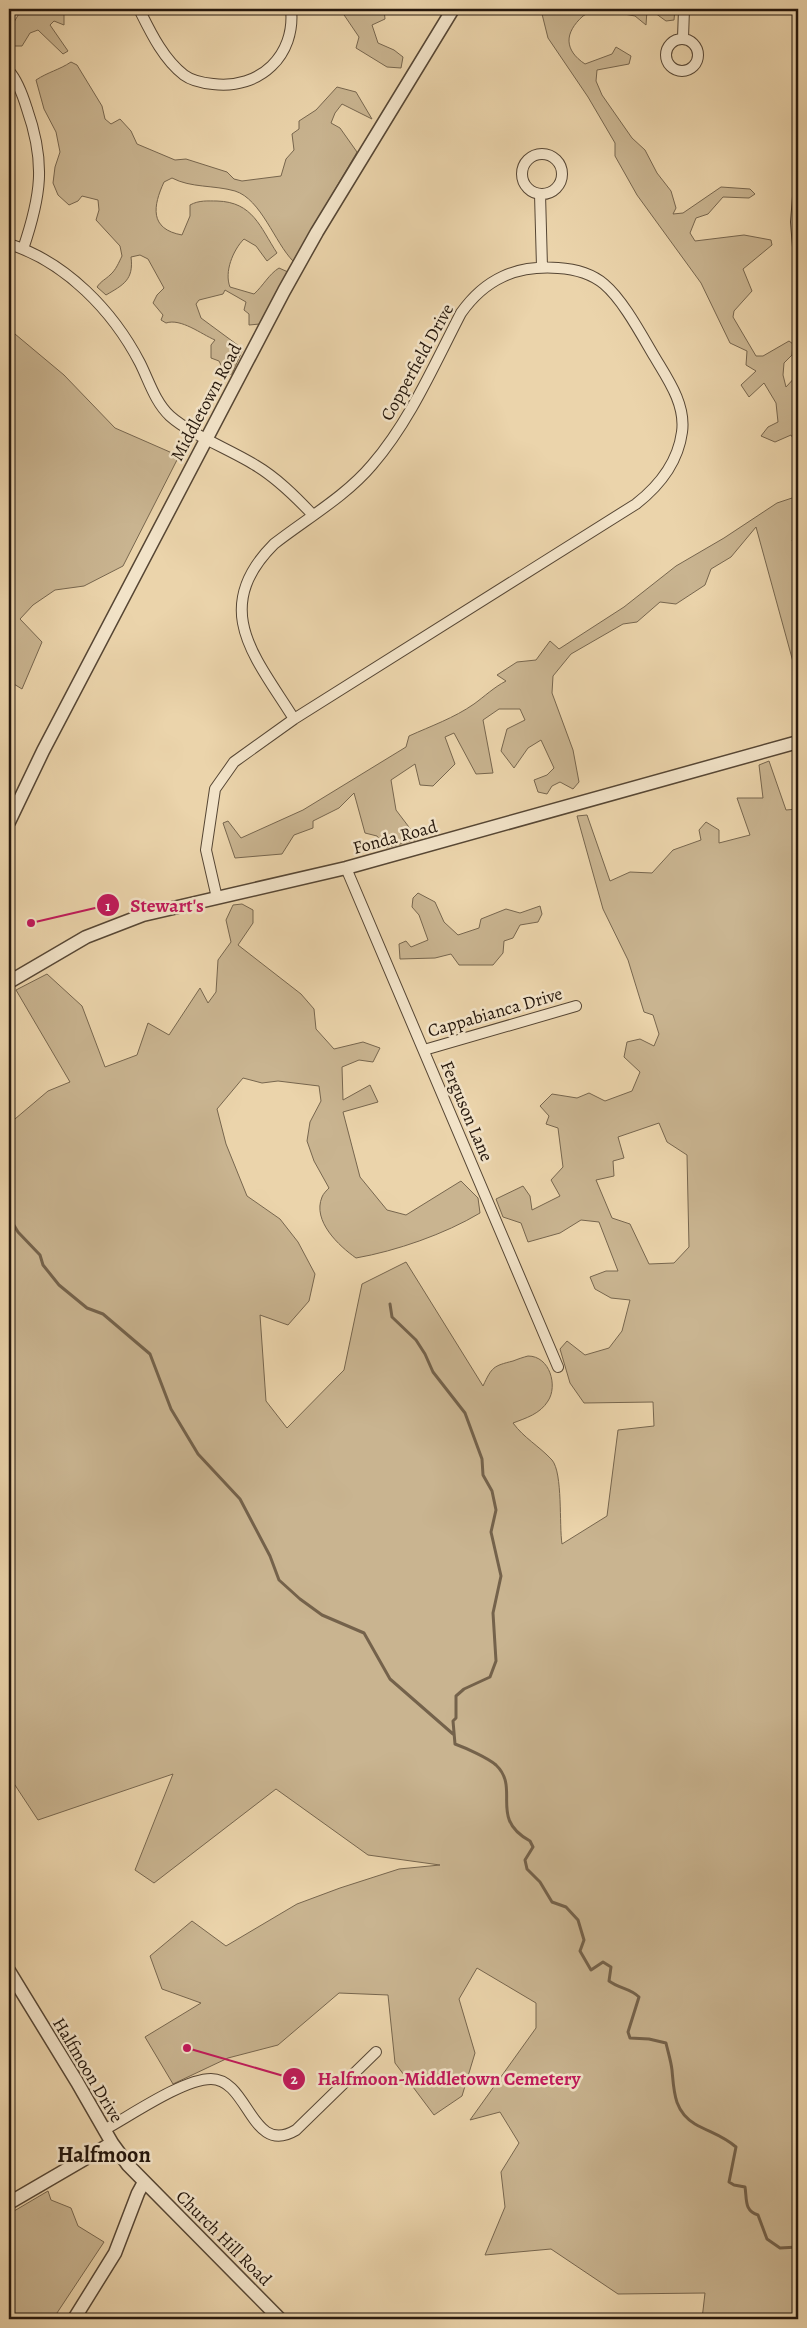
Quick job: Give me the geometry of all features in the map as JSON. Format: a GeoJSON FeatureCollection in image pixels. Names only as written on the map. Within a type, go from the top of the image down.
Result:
{"type":"FeatureCollection","features":[{"type":"Feature","properties":{"kind":"street"},"geometry":{"type":"LineString","coordinates":[[139,9],[160,47],[178,70],[194,80],[224,85],[237,84],[261,74],[280,57],[287,46],[292,30],[291,9]]}},
{"type":"Feature","properties":{"kind":"street","name":"Middletown Road"},"geometry":{"type":"LineString","coordinates":[[9,822],[43,751],[317,232],[453,9]]}},
{"type":"Feature","properties":{"kind":"street"},"geometry":{"type":"LineString","coordinates":[[683,38],[684,9]]}},
{"type":"Feature","properties":{"kind":"street"},"geometry":{"type":"LineString","coordinates":[[9,70],[23,96],[35,130],[39,150],[40,186],[34,216],[24,249]]}},
{"type":"Feature","properties":{"kind":"street"},"geometry":{"type":"LineString","coordinates":[[547,154],[558,161],[562,174],[558,186],[553,190],[540,194],[528,188],[522,177],[524,164],[534,155],[547,154]]}},
{"type":"Feature","properties":{"kind":"street"},"geometry":{"type":"LineString","coordinates":[[540,194],[542,267]]}},
{"type":"Feature","properties":{"kind":"street"},"geometry":{"type":"LineString","coordinates":[[798,197],[796,222],[798,247]]}},
{"type":"Feature","properties":{"kind":"street"},"geometry":{"type":"LineString","coordinates":[[9,244],[24,249],[61,271],[100,304],[126,339],[159,402],[170,416],[256,465],[283,485],[312,514]]}},
{"type":"Feature","properties":{"kind":"street","name":"Copperfield Drive"},"geometry":{"type":"LineString","coordinates":[[217,898],[206,850],[215,789],[234,762],[294,719],[636,504],[653,491],[670,467],[682,433],[682,417],[673,387],[641,334],[604,284],[582,272],[542,267],[519,270],[491,282],[471,299],[392,439],[372,466],[354,484],[312,514],[264,554],[246,585],[242,605],[242,626],[246,639],[294,719]]}},
{"type":"Feature","properties":{"kind":"street","name":"Fonda Road"},"geometry":{"type":"LineString","coordinates":[[9,982],[86,937],[112,925],[160,910],[346,868],[798,742]]}},
{"type":"Feature","properties":{"kind":"street","name":"Ferguson Lane"},"geometry":{"type":"LineString","coordinates":[[346,868],[558,1367]]}},
{"type":"Feature","properties":{"kind":"street","name":"Cappabianca Drive"},"geometry":{"type":"LineString","coordinates":[[424,1050],[576,1006]]}},
{"type":"Feature","properties":{"kind":"street","name":"Halfmoon Drive"},"geometry":{"type":"LineString","coordinates":[[9,1971],[78,2082],[112,2143],[144,2182]]}},
{"type":"Feature","properties":{"kind":"street"},"geometry":{"type":"LineString","coordinates":[[104,2130],[170,2093],[189,2084],[211,2079],[226,2085],[265,2131],[278,2137],[287,2135],[296,2130],[376,2052]]}},
{"type":"Feature","properties":{"kind":"street"},"geometry":{"type":"LineString","coordinates":[[9,2202],[112,2143]]}},
{"type":"Feature","properties":{"kind":"street"},"geometry":{"type":"LineString","coordinates":[[74,2319],[115,2253],[138,2192],[144,2182]]}},
{"type":"Feature","properties":{"kind":"street","name":"Church Hill Road"},"geometry":{"type":"LineString","coordinates":[[144,2182],[280,2319]]}},
{"type":"Feature","properties":{"kind":"shaded area"},"geometry":{"type":"Polygon","coordinates":[[[17,9],[64,9],[64,25],[54,21],[50,25],[68,51],[63,54],[38,30],[30,33],[22,46],[9,46],[9,24],[14,22],[20,12],[17,9]]]}},
{"type":"Feature","properties":{"kind":"shaded area"},"geometry":{"type":"Polygon","coordinates":[[[340,9],[384,9],[385,19],[372,25],[378,43],[394,50],[403,57],[401,68],[387,67],[356,48],[359,37],[340,9]]]}},
{"type":"Feature","properties":{"kind":"shaded area"},"geometry":{"type":"Polygon","coordinates":[[[538,9],[597,9],[583,16],[572,29],[570,35],[570,47],[573,53],[585,64],[612,54],[616,47],[631,56],[629,64],[597,70],[596,81],[602,95],[632,138],[645,150],[657,173],[671,191],[676,208],[673,214],[683,213],[721,187],[750,189],[755,194],[749,198],[723,197],[708,214],[696,218],[690,233],[695,241],[744,235],[771,240],[772,245],[743,269],[752,291],[734,311],[733,317],[756,356],[763,356],[789,341],[793,344],[792,355],[784,363],[783,375],[786,387],[798,374],[798,446],[791,435],[775,442],[761,436],[768,427],[778,422],[776,403],[764,383],[749,397],[741,385],[756,371],[746,365],[747,351],[730,343],[701,283],[637,195],[615,156],[615,143],[588,97],[548,38],[542,14],[538,9]]]}},
{"type":"Feature","properties":{"kind":"shaded area"},"geometry":{"type":"Polygon","coordinates":[[[626,9],[675,9],[674,20],[666,21],[647,10],[646,25],[635,16],[624,14],[626,9]]]}},
{"type":"Feature","properties":{"kind":"shaded area"},"geometry":{"type":"Polygon","coordinates":[[[71,62],[77,65],[102,106],[105,119],[111,124],[120,119],[131,131],[137,144],[175,160],[186,159],[227,172],[234,179],[242,181],[281,176],[286,159],[294,150],[292,134],[299,129],[299,121],[316,110],[337,87],[356,92],[372,119],[342,104],[335,113],[331,123],[340,128],[357,152],[293,261],[260,212],[244,196],[235,191],[195,185],[172,178],[164,182],[160,191],[156,215],[164,228],[171,232],[182,235],[190,216],[190,205],[193,203],[217,201],[229,202],[247,211],[266,234],[277,253],[267,261],[256,246],[244,239],[236,249],[229,268],[228,281],[230,287],[254,294],[272,273],[279,268],[288,272],[260,324],[249,325],[249,314],[244,310],[246,302],[225,290],[223,294],[199,300],[196,304],[201,318],[243,349],[232,374],[226,375],[219,361],[211,358],[211,345],[215,340],[191,327],[172,322],[166,323],[161,320],[163,315],[153,303],[157,295],[164,288],[148,259],[140,255],[131,257],[131,271],[126,281],[106,295],[97,287],[117,266],[122,256],[120,246],[96,220],[99,210],[98,200],[82,196],[78,201],[69,205],[58,195],[53,183],[55,167],[60,152],[56,132],[44,109],[36,80],[71,62]]]}},
{"type":"Feature","properties":{"kind":"shaded area"},"geometry":{"type":"Polygon","coordinates":[[[9,329],[64,375],[115,428],[179,456],[123,566],[84,586],[55,590],[33,605],[20,619],[42,642],[22,689],[9,681],[9,329]]]}},
{"type":"Feature","properties":{"kind":"shaded area"},"geometry":{"type":"Polygon","coordinates":[[[798,496],[798,536],[792,540],[798,552],[798,680],[756,527],[731,557],[711,569],[705,585],[676,604],[660,602],[637,622],[623,624],[571,654],[553,676],[552,693],[573,750],[579,782],[573,789],[560,782],[552,786],[547,794],[538,792],[534,780],[547,775],[554,768],[541,740],[528,748],[514,768],[501,751],[507,729],[525,720],[520,709],[499,709],[483,720],[493,773],[476,774],[454,733],[445,737],[455,764],[433,786],[420,785],[415,764],[391,780],[396,810],[418,839],[386,848],[377,836],[365,833],[354,793],[339,808],[313,821],[313,828],[294,835],[282,854],[235,858],[223,823],[228,821],[241,838],[303,810],[406,747],[409,736],[450,718],[474,704],[506,681],[497,675],[517,662],[536,660],[550,641],[559,649],[624,607],[676,566],[724,538],[777,503],[798,496]]]}},
{"type":"Feature","properties":{"kind":"shaded area"},"geometry":{"type":"Polygon","coordinates":[[[769,761],[786,810],[798,809],[798,2319],[702,2319],[705,2293],[618,2294],[551,2249],[485,2255],[505,2207],[501,2172],[519,2143],[500,2112],[470,2120],[536,2028],[536,2003],[477,1968],[459,1999],[475,2053],[462,2096],[434,2115],[395,2063],[388,1995],[339,1993],[278,2045],[228,2058],[173,2084],[145,2037],[201,2003],[162,1989],[150,1956],[192,1921],[226,1946],[297,1904],[399,1869],[440,1865],[368,1855],[276,1789],[154,1883],[135,1870],[173,1774],[38,1820],[9,1776],[9,1124],[48,1091],[70,1082],[16,990],[47,974],[82,1006],[105,1067],[137,1055],[148,1023],[169,1035],[200,988],[208,1003],[216,992],[218,960],[231,942],[226,920],[233,905],[242,904],[253,910],[253,923],[238,945],[301,994],[314,1009],[316,1029],[334,1049],[363,1042],[380,1048],[373,1062],[359,1060],[342,1067],[343,1100],[370,1085],[378,1102],[343,1112],[360,1177],[387,1210],[406,1215],[461,1181],[478,1198],[480,1213],[420,1241],[356,1258],[335,1240],[324,1224],[321,1215],[322,1197],[329,1188],[314,1161],[307,1141],[310,1122],[321,1101],[319,1086],[278,1081],[262,1083],[243,1078],[217,1109],[226,1144],[247,1196],[280,1219],[298,1242],[315,1274],[309,1301],[288,1325],[260,1315],[266,1401],[287,1428],[344,1370],[362,1284],[406,1262],[483,1386],[494,1368],[523,1357],[536,1357],[547,1366],[552,1380],[551,1395],[548,1401],[537,1412],[513,1423],[552,1460],[555,1467],[559,1487],[562,1544],[607,1516],[618,1430],[654,1426],[653,1402],[584,1403],[570,1383],[560,1349],[567,1341],[585,1355],[609,1348],[622,1331],[630,1300],[611,1298],[595,1289],[590,1277],[606,1271],[618,1271],[599,1222],[581,1220],[560,1233],[528,1242],[521,1223],[503,1217],[496,1199],[523,1186],[530,1196],[532,1210],[560,1196],[551,1180],[563,1167],[558,1128],[546,1124],[549,1116],[540,1106],[552,1094],[577,1098],[589,1093],[605,1101],[632,1091],[640,1072],[624,1057],[627,1042],[640,1039],[654,1046],[659,1034],[653,1015],[644,1012],[628,960],[603,909],[577,816],[587,815],[610,881],[630,872],[652,873],[673,850],[701,840],[699,830],[706,822],[719,830],[719,843],[750,835],[737,798],[763,798],[759,765],[769,761]],[[659,1123],[618,1137],[624,1158],[613,1161],[614,1176],[596,1180],[612,1218],[630,1224],[649,1264],[674,1263],[689,1247],[687,1155],[667,1142],[659,1123]]]}},
{"type":"Feature","properties":{"kind":"shaded area"},"geometry":{"type":"Polygon","coordinates":[[[418,893],[435,902],[444,922],[458,935],[479,928],[481,919],[506,909],[520,913],[540,906],[542,914],[538,922],[520,925],[513,938],[504,941],[503,953],[493,965],[459,965],[451,954],[435,958],[400,959],[399,944],[406,941],[411,947],[428,940],[419,915],[412,907],[413,898],[418,893]]]}},
{"type":"Feature","properties":{"kind":"shaded area"},"geometry":{"type":"Polygon","coordinates":[[[48,2191],[51,2200],[71,2208],[78,2226],[104,2242],[53,2319],[9,2319],[9,2214],[48,2191]]]}},
{"type":"Feature","properties":{"kind":"waterway"},"geometry":{"type":"LineString","coordinates":[[9,1217],[18,1232],[40,1255],[43,1265],[59,1285],[87,1308],[103,1314],[150,1354],[171,1409],[198,1454],[240,1499],[270,1556],[279,1580],[322,1615],[364,1633],[390,1679],[453,1734]]}},
{"type":"Feature","properties":{"kind":"waterway"},"geometry":{"type":"LineString","coordinates":[[390,1304],[392,1317],[416,1340],[433,1372],[465,1413],[482,1459],[483,1475],[492,1491],[496,1510],[491,1532],[501,1576],[493,1613],[496,1661],[490,1677],[464,1689],[456,1696],[456,1718],[453,1721],[455,1744],[488,1759],[503,1774],[506,1784],[507,1813],[510,1823],[530,1841],[533,1847],[525,1860],[527,1869],[540,1882],[552,1902],[566,1907],[578,1920],[584,1940],[580,1951],[591,1970],[603,1962],[611,1967],[609,1981],[639,1997],[628,2032],[630,2038],[649,2039],[666,2043],[672,2067],[676,2100],[679,2107],[688,2119],[695,2124],[736,2147],[729,2182],[745,2187],[748,2208],[758,2215],[767,2239],[780,2248],[798,2247]]}},
{"type":"Feature","properties":{"kind":"place","name":"Stewart's"},"geometry":{"type":"Point","coordinates":[31,923]}},
{"type":"Feature","properties":{"kind":"place","name":"Halfmoon-Middletown Cemetery"},"geometry":{"type":"Point","coordinates":[187,2048]}},
{"type":"Feature","properties":{"kind":"district","name":"Halfmoon"},"geometry":{"type":"Point","coordinates":[104,2154]}}]}
